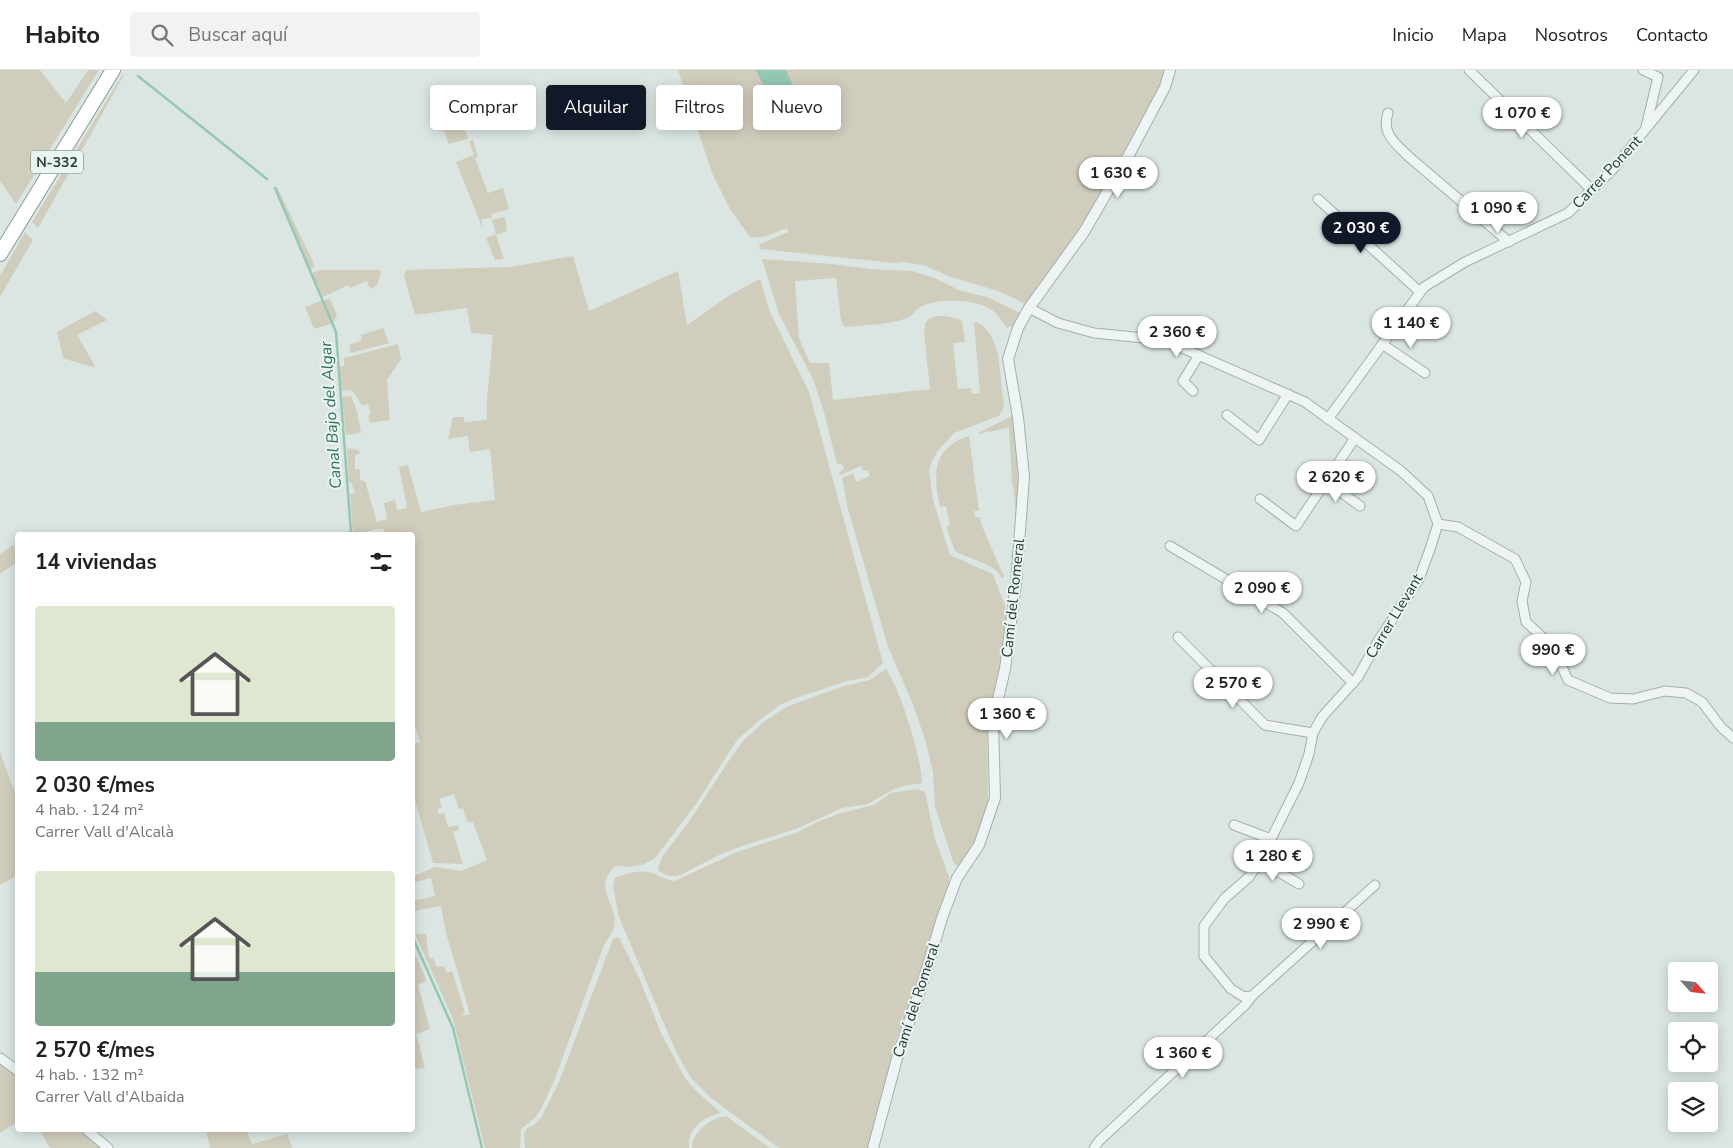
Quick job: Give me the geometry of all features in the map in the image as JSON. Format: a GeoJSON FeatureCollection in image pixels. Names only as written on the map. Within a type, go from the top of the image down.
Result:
{"type":"FeatureCollection","features":[{"type":"Feature","properties":{"kind":"highway","name":"N-332"},"geometry":{"type":"LineString","coordinates":[[0,254],[113,70]]}},
{"type":"Feature","properties":{"kind":"street","name":"Camí del Romeral"},"geometry":{"type":"LineString","coordinates":[[873,1148],[899,1051],[922,985],[942,918],[957,878],[979,845],[995,798],[993,720],[1005,669],[1016,584],[1024,477],[1018,417],[1008,358],[1018,328],[1029,308],[1084,232],[1130,154],[1162,92],[1170,70]]}},
{"type":"Feature","properties":{"kind":"street"},"geometry":{"type":"LineString","coordinates":[[1469,70],[1592,190]]}},
{"type":"Feature","properties":{"kind":"street"},"geometry":{"type":"LineString","coordinates":[[1643,70],[1658,74],[1646,130]]}},
{"type":"Feature","properties":{"kind":"street","name":"Carrer Ponent"},"geometry":{"type":"LineString","coordinates":[[1328,419],[1424,287],[1465,262],[1568,213],[1613,169],[1694,70]]}},
{"type":"Feature","properties":{"kind":"street"},"geometry":{"type":"LineString","coordinates":[[1388,113],[1386,129],[1394,142],[1509,242]]}},
{"type":"Feature","properties":{"kind":"street"},"geometry":{"type":"LineString","coordinates":[[1318,199],[1420,292]]}},
{"type":"Feature","properties":{"kind":"street"},"geometry":{"type":"LineString","coordinates":[[1029,308],[1058,323],[1094,333],[1164,340],[1305,402],[1401,471],[1428,496],[1438,524],[1458,527],[1515,559],[1526,582],[1522,601],[1526,622],[1553,647],[1568,680],[1610,698],[1633,699],[1665,691],[1686,692],[1702,702],[1721,727],[1733,738]]}},
{"type":"Feature","properties":{"kind":"street"},"geometry":{"type":"LineString","coordinates":[[1382,344],[1425,373]]}},
{"type":"Feature","properties":{"kind":"street"},"geometry":{"type":"LineString","coordinates":[[1193,391],[1183,381],[1199,355]]}},
{"type":"Feature","properties":{"kind":"street"},"geometry":{"type":"LineString","coordinates":[[1227,415],[1259,440],[1288,394]]}},
{"type":"Feature","properties":{"kind":"street"},"geometry":{"type":"LineString","coordinates":[[1260,499],[1296,526],[1355,438]]}},
{"type":"Feature","properties":{"kind":"street"},"geometry":{"type":"LineString","coordinates":[[1326,481],[1360,506]]}},
{"type":"Feature","properties":{"kind":"street","name":"Carrer Llevant"},"geometry":{"type":"LineString","coordinates":[[1252,996],[1244,997],[1231,988],[1204,956],[1204,926],[1224,899],[1249,877],[1260,861],[1299,783],[1313,733],[1322,717],[1353,683],[1366,664],[1378,640],[1418,579],[1438,524]]}},
{"type":"Feature","properties":{"kind":"street"},"geometry":{"type":"LineString","coordinates":[[1170,546],[1284,613],[1353,683]]}},
{"type":"Feature","properties":{"kind":"street"},"geometry":{"type":"LineString","coordinates":[[1178,637],[1265,725],[1313,733]]}},
{"type":"Feature","properties":{"kind":"street"},"geometry":{"type":"LineString","coordinates":[[1234,825],[1271,839]]}},
{"type":"Feature","properties":{"kind":"street"},"geometry":{"type":"LineString","coordinates":[[1260,861],[1298,884]]}},
{"type":"Feature","properties":{"kind":"street"},"geometry":{"type":"LineString","coordinates":[[1094,1148],[1098,1141],[1245,1005],[1252,996],[1375,886]]}},
{"type":"Feature","properties":{"kind":"street"},"geometry":{"type":"LineString","coordinates":[[0,1058],[15,1069]]}},
{"type":"Feature","properties":{"kind":"street"},"geometry":{"type":"LineString","coordinates":[[89,1132],[108,1148]]}},
{"type":"Feature","properties":{"kind":"shaded area"},"geometry":{"type":"Polygon","coordinates":[[[0,70],[40,70],[66,103],[88,70],[99,70],[16,204],[0,181],[0,70]]]}},
{"type":"Feature","properties":{"kind":"shaded area"},"geometry":{"type":"Polygon","coordinates":[[[678,70],[1166,70],[1158,90],[1084,224],[1028,305],[998,291],[951,277],[923,265],[759,249],[760,244],[788,232],[787,228],[764,237],[750,237],[730,209],[712,173],[698,130],[743,130],[743,85],[683,85],[678,70]]]}},
{"type":"Feature","properties":{"kind":"shaded area"},"geometry":{"type":"Polygon","coordinates":[[[756,70],[786,70],[793,85],[763,85],[756,70]]]}},
{"type":"Feature","properties":{"kind":"shaded area"},"geometry":{"type":"Polygon","coordinates":[[[125,73],[38,228],[32,222],[125,73]]]}},
{"type":"Feature","properties":{"kind":"shaded area"},"geometry":{"type":"Polygon","coordinates":[[[444,130],[465,130],[468,139],[449,144],[444,130]]]}},
{"type":"Feature","properties":{"kind":"shaded area"},"geometry":{"type":"Polygon","coordinates":[[[473,140],[478,157],[475,158],[488,193],[503,188],[509,209],[491,214],[492,218],[481,219],[483,227],[456,162],[474,155],[469,141],[473,140]]]}},
{"type":"Feature","properties":{"kind":"shaded area"},"geometry":{"type":"Polygon","coordinates":[[[276,187],[315,266],[310,270],[276,187]]]}},
{"type":"Feature","properties":{"kind":"shaded area"},"geometry":{"type":"Polygon","coordinates":[[[505,217],[507,231],[496,235],[504,259],[495,260],[486,238],[496,234],[492,220],[505,217]]]}},
{"type":"Feature","properties":{"kind":"shaded area"},"geometry":{"type":"Polygon","coordinates":[[[25,232],[33,240],[0,297],[0,276],[25,232]]]}},
{"type":"Feature","properties":{"kind":"shaded area"},"geometry":{"type":"Polygon","coordinates":[[[573,256],[589,311],[678,271],[687,325],[730,295],[760,279],[770,312],[809,392],[883,663],[868,677],[847,681],[796,698],[780,705],[761,719],[737,740],[696,804],[655,858],[642,865],[616,866],[609,874],[606,889],[615,920],[614,928],[604,945],[554,1081],[535,1118],[521,1129],[520,1148],[485,1148],[453,1019],[415,934],[426,934],[429,958],[433,958],[437,967],[444,966],[447,973],[452,971],[465,1012],[462,1016],[470,1014],[446,933],[441,906],[415,911],[415,901],[435,896],[431,878],[415,882],[415,876],[435,867],[461,871],[487,860],[473,822],[467,822],[463,808],[459,809],[454,794],[439,799],[442,808],[437,809],[439,814],[444,813],[448,827],[458,825],[459,830],[453,832],[463,864],[433,863],[415,800],[415,743],[420,742],[415,726],[415,532],[385,532],[383,529],[379,529],[366,532],[353,532],[350,494],[355,493],[351,482],[349,482],[347,448],[360,452],[355,455],[355,469],[360,469],[360,480],[365,481],[377,522],[387,519],[384,503],[395,500],[397,510],[407,508],[399,467],[408,465],[421,512],[454,505],[495,500],[490,449],[470,452],[468,436],[448,439],[453,417],[464,417],[464,422],[487,420],[493,335],[471,333],[467,308],[415,315],[404,276],[406,270],[510,267],[573,256]]]}},
{"type":"Feature","properties":{"kind":"shaded area"},"geometry":{"type":"Polygon","coordinates":[[[762,259],[912,271],[937,279],[961,291],[987,297],[1020,313],[1014,325],[1007,328],[992,310],[985,306],[968,302],[948,301],[922,306],[909,317],[900,320],[850,327],[844,326],[841,321],[836,278],[795,281],[799,338],[810,363],[829,363],[833,400],[930,389],[924,332],[925,324],[928,320],[937,316],[962,321],[965,342],[953,343],[958,389],[971,388],[972,394],[980,393],[974,323],[982,325],[991,335],[998,353],[1004,407],[999,416],[954,433],[937,452],[929,470],[933,500],[950,555],[993,574],[1005,606],[1005,617],[1007,617],[1002,655],[987,725],[988,802],[978,835],[962,865],[956,865],[953,861],[935,807],[933,773],[926,742],[912,702],[888,647],[848,509],[842,478],[853,473],[856,482],[870,476],[867,470],[863,471],[861,466],[841,475],[839,472],[844,469],[841,463],[837,464],[824,412],[813,379],[779,314],[762,259]]]}},
{"type":"Feature","properties":{"kind":"shaded area"},"geometry":{"type":"Polygon","coordinates":[[[320,270],[379,270],[381,272],[377,286],[370,289],[367,281],[350,288],[348,285],[323,297],[312,273],[320,270]]]}},
{"type":"Feature","properties":{"kind":"shaded area"},"geometry":{"type":"Polygon","coordinates":[[[330,299],[337,315],[333,323],[314,329],[305,307],[330,299]]]}},
{"type":"Feature","properties":{"kind":"shaded area"},"geometry":{"type":"Polygon","coordinates":[[[95,311],[107,320],[77,335],[95,366],[65,359],[57,332],[95,311]]]}},
{"type":"Feature","properties":{"kind":"shaded area"},"geometry":{"type":"Polygon","coordinates":[[[383,328],[389,343],[351,353],[349,345],[362,340],[361,335],[383,328]]]}},
{"type":"Feature","properties":{"kind":"shaded area"},"geometry":{"type":"Polygon","coordinates":[[[398,344],[401,359],[387,380],[390,420],[370,423],[368,415],[371,414],[368,404],[362,405],[352,390],[342,391],[339,367],[344,366],[344,358],[398,344]]]}},
{"type":"Feature","properties":{"kind":"shaded area"},"geometry":{"type":"Polygon","coordinates":[[[351,396],[357,411],[361,433],[346,435],[342,397],[351,396]]]}},
{"type":"Feature","properties":{"kind":"shaded area"},"geometry":{"type":"Polygon","coordinates":[[[1014,415],[1021,474],[1011,577],[1011,556],[1013,552],[1016,513],[1012,485],[1009,427],[978,433],[1014,415]]]}},
{"type":"Feature","properties":{"kind":"shaded area"},"geometry":{"type":"Polygon","coordinates":[[[969,436],[979,511],[974,511],[975,517],[980,517],[1004,577],[1002,578],[993,568],[955,551],[946,527],[950,525],[946,506],[940,507],[936,484],[938,464],[948,448],[957,441],[969,436]]]}},
{"type":"Feature","properties":{"kind":"shaded area"},"geometry":{"type":"Polygon","coordinates":[[[13,545],[15,549],[15,563],[0,574],[0,554],[13,545]]]}},
{"type":"Feature","properties":{"kind":"shaded area"},"geometry":{"type":"Polygon","coordinates":[[[886,669],[892,678],[904,707],[918,758],[922,783],[892,790],[868,804],[842,808],[796,829],[721,854],[678,876],[668,876],[659,871],[658,867],[662,857],[688,823],[732,756],[744,740],[766,720],[788,706],[844,686],[870,680],[886,669]]]}},
{"type":"Feature","properties":{"kind":"shaded area"},"geometry":{"type":"Polygon","coordinates":[[[0,752],[15,793],[15,877],[0,885],[0,752]]]}},
{"type":"Feature","properties":{"kind":"shaded area"},"geometry":{"type":"Polygon","coordinates":[[[917,789],[925,792],[935,839],[949,877],[949,886],[930,938],[918,987],[896,1038],[886,1087],[867,1148],[779,1148],[711,1098],[691,1078],[676,1052],[619,917],[613,885],[615,878],[631,873],[644,872],[675,881],[737,852],[798,832],[841,813],[874,805],[891,793],[917,789]]]}},
{"type":"Feature","properties":{"kind":"shaded area"},"geometry":{"type":"Polygon","coordinates":[[[618,937],[640,980],[661,1033],[685,1078],[695,1090],[721,1113],[709,1117],[698,1124],[690,1135],[689,1148],[525,1148],[524,1134],[527,1128],[533,1126],[541,1118],[559,1082],[613,939],[618,937]]]}},
{"type":"Feature","properties":{"kind":"shaded area"},"geometry":{"type":"Polygon","coordinates":[[[415,954],[427,981],[418,985],[430,1029],[416,1034],[425,1068],[415,1069],[415,954]]]}},
{"type":"Feature","properties":{"kind":"shaded area"},"geometry":{"type":"Polygon","coordinates":[[[0,1063],[15,1075],[15,1123],[0,1133],[0,1063]]]}},
{"type":"Feature","properties":{"kind":"shaded area"},"geometry":{"type":"Polygon","coordinates":[[[726,1116],[770,1148],[692,1148],[695,1136],[703,1126],[726,1116]]]}},
{"type":"Feature","properties":{"kind":"shaded area"},"geometry":{"type":"Polygon","coordinates":[[[41,1132],[81,1132],[100,1148],[50,1148],[41,1132]]]}},
{"type":"Feature","properties":{"kind":"shaded area"},"geometry":{"type":"Polygon","coordinates":[[[206,1132],[247,1132],[252,1144],[287,1134],[293,1148],[210,1148],[206,1132]]]}},
{"type":"Feature","properties":{"kind":"waterway","name":"Canal Bajo del Algar"},"geometry":{"type":"LineString","coordinates":[[138,76],[267,179]]}},
{"type":"Feature","properties":{"kind":"waterway","name":"Canal Bajo del Algar"},"geometry":{"type":"LineString","coordinates":[[275,188],[336,332],[351,532]]}},
{"type":"Feature","properties":{"kind":"waterway","name":"Canal Bajo del Algar"},"geometry":{"type":"LineString","coordinates":[[415,943],[453,1028],[482,1148]]}}]}
